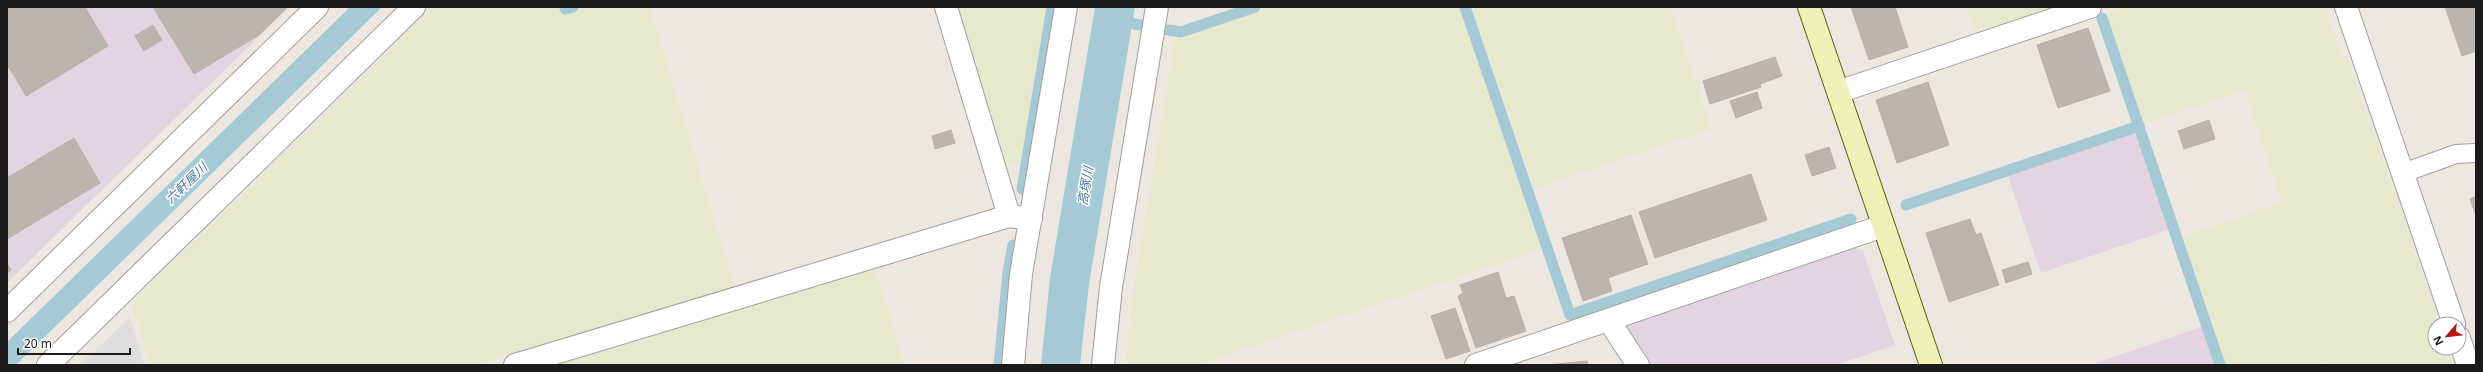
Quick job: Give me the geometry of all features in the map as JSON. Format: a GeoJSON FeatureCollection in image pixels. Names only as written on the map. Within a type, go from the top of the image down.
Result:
{"type":"FeatureCollection","features":[{"type":"Feature","properties":{"kind":"street"},"geometry":{"type":"LineString","coordinates":[[7,311],[317,7]]}},
{"type":"Feature","properties":{"kind":"street"},"geometry":{"type":"LineString","coordinates":[[48,365],[414,7]]}},
{"type":"Feature","properties":{"kind":"street"},"geometry":{"type":"LineString","coordinates":[[946,7],[1009,216]]}},
{"type":"Feature","properties":{"kind":"street"},"geometry":{"type":"LineString","coordinates":[[1013,365],[1021,274],[1066,7]]}},
{"type":"Feature","properties":{"kind":"street"},"geometry":{"type":"LineString","coordinates":[[1103,365],[1111,287],[1157,7]]}},
{"type":"Feature","properties":{"kind":"street"},"geometry":{"type":"LineString","coordinates":[[1809,7],[1931,365]]}},
{"type":"Feature","properties":{"kind":"street"},"geometry":{"type":"LineString","coordinates":[[1838,92],[2090,7]]}},
{"type":"Feature","properties":{"kind":"street"},"geometry":{"type":"LineString","coordinates":[[2346,7],[2451,316]]}},
{"type":"Feature","properties":{"kind":"street"},"geometry":{"type":"LineString","coordinates":[[515,365],[1009,216],[1031,219]]}},
{"type":"Feature","properties":{"kind":"street"},"geometry":{"type":"LineString","coordinates":[[1476,365],[1883,226]]}},
{"type":"Feature","properties":{"kind":"street"},"geometry":{"type":"LineString","coordinates":[[1611,319],[1615,330],[1638,365]]}},
{"type":"Feature","properties":{"kind":"lane"},"geometry":{"type":"LineString","coordinates":[[2402,173],[2456,154],[2476,153]]}},
{"type":"Feature","properties":{"kind":"shaded area"},"geometry":{"type":"Polygon","coordinates":[[[7,7],[289,7],[7,283],[7,7]]]}},
{"type":"Feature","properties":{"kind":"shaded area"},"geometry":{"type":"Polygon","coordinates":[[[2137,130],[2171,229],[2041,273],[2007,174],[2137,130]]]}},
{"type":"Feature","properties":{"kind":"shaded area"},"geometry":{"type":"Polygon","coordinates":[[[1855,248],[1863,251],[1895,345],[1836,365],[1649,365],[1623,326],[1855,248]]]}},
{"type":"Feature","properties":{"kind":"shaded area"},"geometry":{"type":"Polygon","coordinates":[[[130,317],[144,365],[80,365],[130,317]]]}},
{"type":"Feature","properties":{"kind":"shaded area"},"geometry":{"type":"Polygon","coordinates":[[[2204,326],[2218,365],[2090,365],[2204,326]]]}},
{"type":"Feature","properties":{"kind":"green space"},"geometry":{"type":"Polygon","coordinates":[[[434,7],[559,7],[561,16],[592,7],[650,7],[735,287],[476,365],[150,365],[131,303],[434,7]]]}},
{"type":"Feature","properties":{"kind":"green space"},"geometry":{"type":"Polygon","coordinates":[[[957,7],[1046,7],[1021,160],[1006,169],[957,7]]]}},
{"type":"Feature","properties":{"kind":"green space"},"geometry":{"type":"Polygon","coordinates":[[[1272,7],[1459,7],[1542,249],[1198,365],[1125,365],[1133,290],[1174,40],[1272,7]]]}},
{"type":"Feature","properties":{"kind":"green space"},"geometry":{"type":"Polygon","coordinates":[[[1471,7],[1671,7],[1712,129],[1534,189],[1471,7]]]}},
{"type":"Feature","properties":{"kind":"green space"},"geometry":{"type":"Polygon","coordinates":[[[1966,7],[2054,7],[1976,34],[1966,7]]]}},
{"type":"Feature","properties":{"kind":"green space"},"geometry":{"type":"Polygon","coordinates":[[[2125,7],[2325,7],[2343,60],[2348,59],[2436,316],[2427,316],[2427,356],[2450,356],[2453,365],[2329,365],[2327,361],[2315,365],[2223,365],[2180,237],[2282,202],[2244,91],[2141,125],[2104,14],[2125,7]]]}},
{"type":"Feature","properties":{"kind":"green space"},"geometry":{"type":"Polygon","coordinates":[[[875,268],[905,365],[554,365],[875,268]]]}},
{"type":"Feature","properties":{"kind":"water","name":"六軒屋川"},"geometry":{"type":"Polygon","coordinates":[[[350,7],[382,7],[16,365],[7,365],[7,342],[350,7]]]}},
{"type":"Feature","properties":{"kind":"water","name":"高塚川"},"geometry":{"type":"Polygon","coordinates":[[[1095,7],[1135,7],[1089,284],[1080,365],[1041,365],[1050,278],[1095,7]]]}},
{"type":"Feature","properties":{"kind":"building"},"geometry":{"type":"Polygon","coordinates":[[[7,7],[85,7],[108,46],[26,96],[9,67],[7,69],[7,7]]]}},
{"type":"Feature","properties":{"kind":"building"},"geometry":{"type":"Polygon","coordinates":[[[153,7],[288,7],[259,35],[194,74],[153,7]]]}},
{"type":"Feature","properties":{"kind":"building"},"geometry":{"type":"Polygon","coordinates":[[[1851,7],[1895,7],[1908,47],[1869,60],[1851,7]]]}},
{"type":"Feature","properties":{"kind":"building"},"geometry":{"type":"Polygon","coordinates":[[[2445,7],[2476,7],[2476,51],[2462,56],[2445,7]]]}},
{"type":"Feature","properties":{"kind":"building"},"geometry":{"type":"Polygon","coordinates":[[[153,25],[162,40],[144,51],[135,36],[153,25]]]}},
{"type":"Feature","properties":{"kind":"building"},"geometry":{"type":"Polygon","coordinates":[[[2088,28],[2110,91],[2058,108],[2037,45],[2088,28]]]}},
{"type":"Feature","properties":{"kind":"building"},"geometry":{"type":"Polygon","coordinates":[[[1775,57],[1782,76],[1760,84],[1761,87],[1710,104],[1703,81],[1775,57]]]}},
{"type":"Feature","properties":{"kind":"building"},"geometry":{"type":"Polygon","coordinates":[[[1928,82],[1949,145],[1897,163],[1876,100],[1928,82]]]}},
{"type":"Feature","properties":{"kind":"building"},"geometry":{"type":"Polygon","coordinates":[[[1757,92],[1762,108],[1736,118],[1730,101],[1757,92]]]}},
{"type":"Feature","properties":{"kind":"building"},"geometry":{"type":"Polygon","coordinates":[[[2209,120],[2215,139],[2184,149],[2178,131],[2209,120]]]}},
{"type":"Feature","properties":{"kind":"building"},"geometry":{"type":"Polygon","coordinates":[[[951,130],[955,143],[935,149],[932,136],[951,130]]]}},
{"type":"Feature","properties":{"kind":"building"},"geometry":{"type":"Polygon","coordinates":[[[74,138],[100,183],[7,239],[7,178],[74,138]]]}},
{"type":"Feature","properties":{"kind":"building"},"geometry":{"type":"Polygon","coordinates":[[[1829,147],[1836,168],[1812,176],[1805,155],[1829,147]]]}},
{"type":"Feature","properties":{"kind":"building"},"geometry":{"type":"Polygon","coordinates":[[[1751,174],[1767,220],[1655,258],[1639,212],[1751,174]]]}},
{"type":"Feature","properties":{"kind":"building"},"geometry":{"type":"Polygon","coordinates":[[[2476,196],[2476,216],[2470,199],[2476,196]]]}},
{"type":"Feature","properties":{"kind":"building"},"geometry":{"type":"Polygon","coordinates":[[[1631,215],[1648,264],[1608,278],[1612,291],[1583,301],[1562,238],[1631,215]]]}},
{"type":"Feature","properties":{"kind":"building"},"geometry":{"type":"Polygon","coordinates":[[[1970,219],[1976,235],[1981,233],[1999,285],[1949,302],[1926,233],[1970,219]]]}},
{"type":"Feature","properties":{"kind":"building"},"geometry":{"type":"Polygon","coordinates":[[[2028,262],[2032,274],[2006,283],[2002,270],[2028,262]]]}},
{"type":"Feature","properties":{"kind":"building"},"geometry":{"type":"Polygon","coordinates":[[[7,263],[11,270],[7,273],[7,263]]]}},
{"type":"Feature","properties":{"kind":"building"},"geometry":{"type":"Polygon","coordinates":[[[1498,272],[1506,298],[1514,296],[1526,331],[1476,348],[1458,296],[1463,293],[1460,285],[1498,272]]]}},
{"type":"Feature","properties":{"kind":"building"},"geometry":{"type":"Polygon","coordinates":[[[1455,308],[1470,351],[1446,359],[1431,316],[1455,308]]]}},
{"type":"Feature","properties":{"kind":"building"},"geometry":{"type":"Polygon","coordinates":[[[1587,361],[1588,365],[1546,365],[1587,361]]]}},
{"type":"Feature","properties":{"kind":"waterway"},"geometry":{"type":"LineString","coordinates":[[565,9],[573,7]]}},
{"type":"Feature","properties":{"kind":"waterway"},"geometry":{"type":"LineString","coordinates":[[1022,189],[1052,7]]}},
{"type":"Feature","properties":{"kind":"waterway"},"geometry":{"type":"LineString","coordinates":[[1168,30],[1181,32],[1255,7]]}},
{"type":"Feature","properties":{"kind":"waterway"},"geometry":{"type":"LineString","coordinates":[[1465,7],[1570,315],[1851,219]]}},
{"type":"Feature","properties":{"kind":"waterway"},"geometry":{"type":"LineString","coordinates":[[2102,18],[2220,365]]}},
{"type":"Feature","properties":{"kind":"waterway"},"geometry":{"type":"LineString","coordinates":[[1117,21],[1140,25]]}},
{"type":"Feature","properties":{"kind":"waterway"},"geometry":{"type":"LineString","coordinates":[[1906,205],[2139,126]]}},
{"type":"Feature","properties":{"kind":"waterway"},"geometry":{"type":"LineString","coordinates":[[999,365],[1008,272],[1013,245]]}}]}
